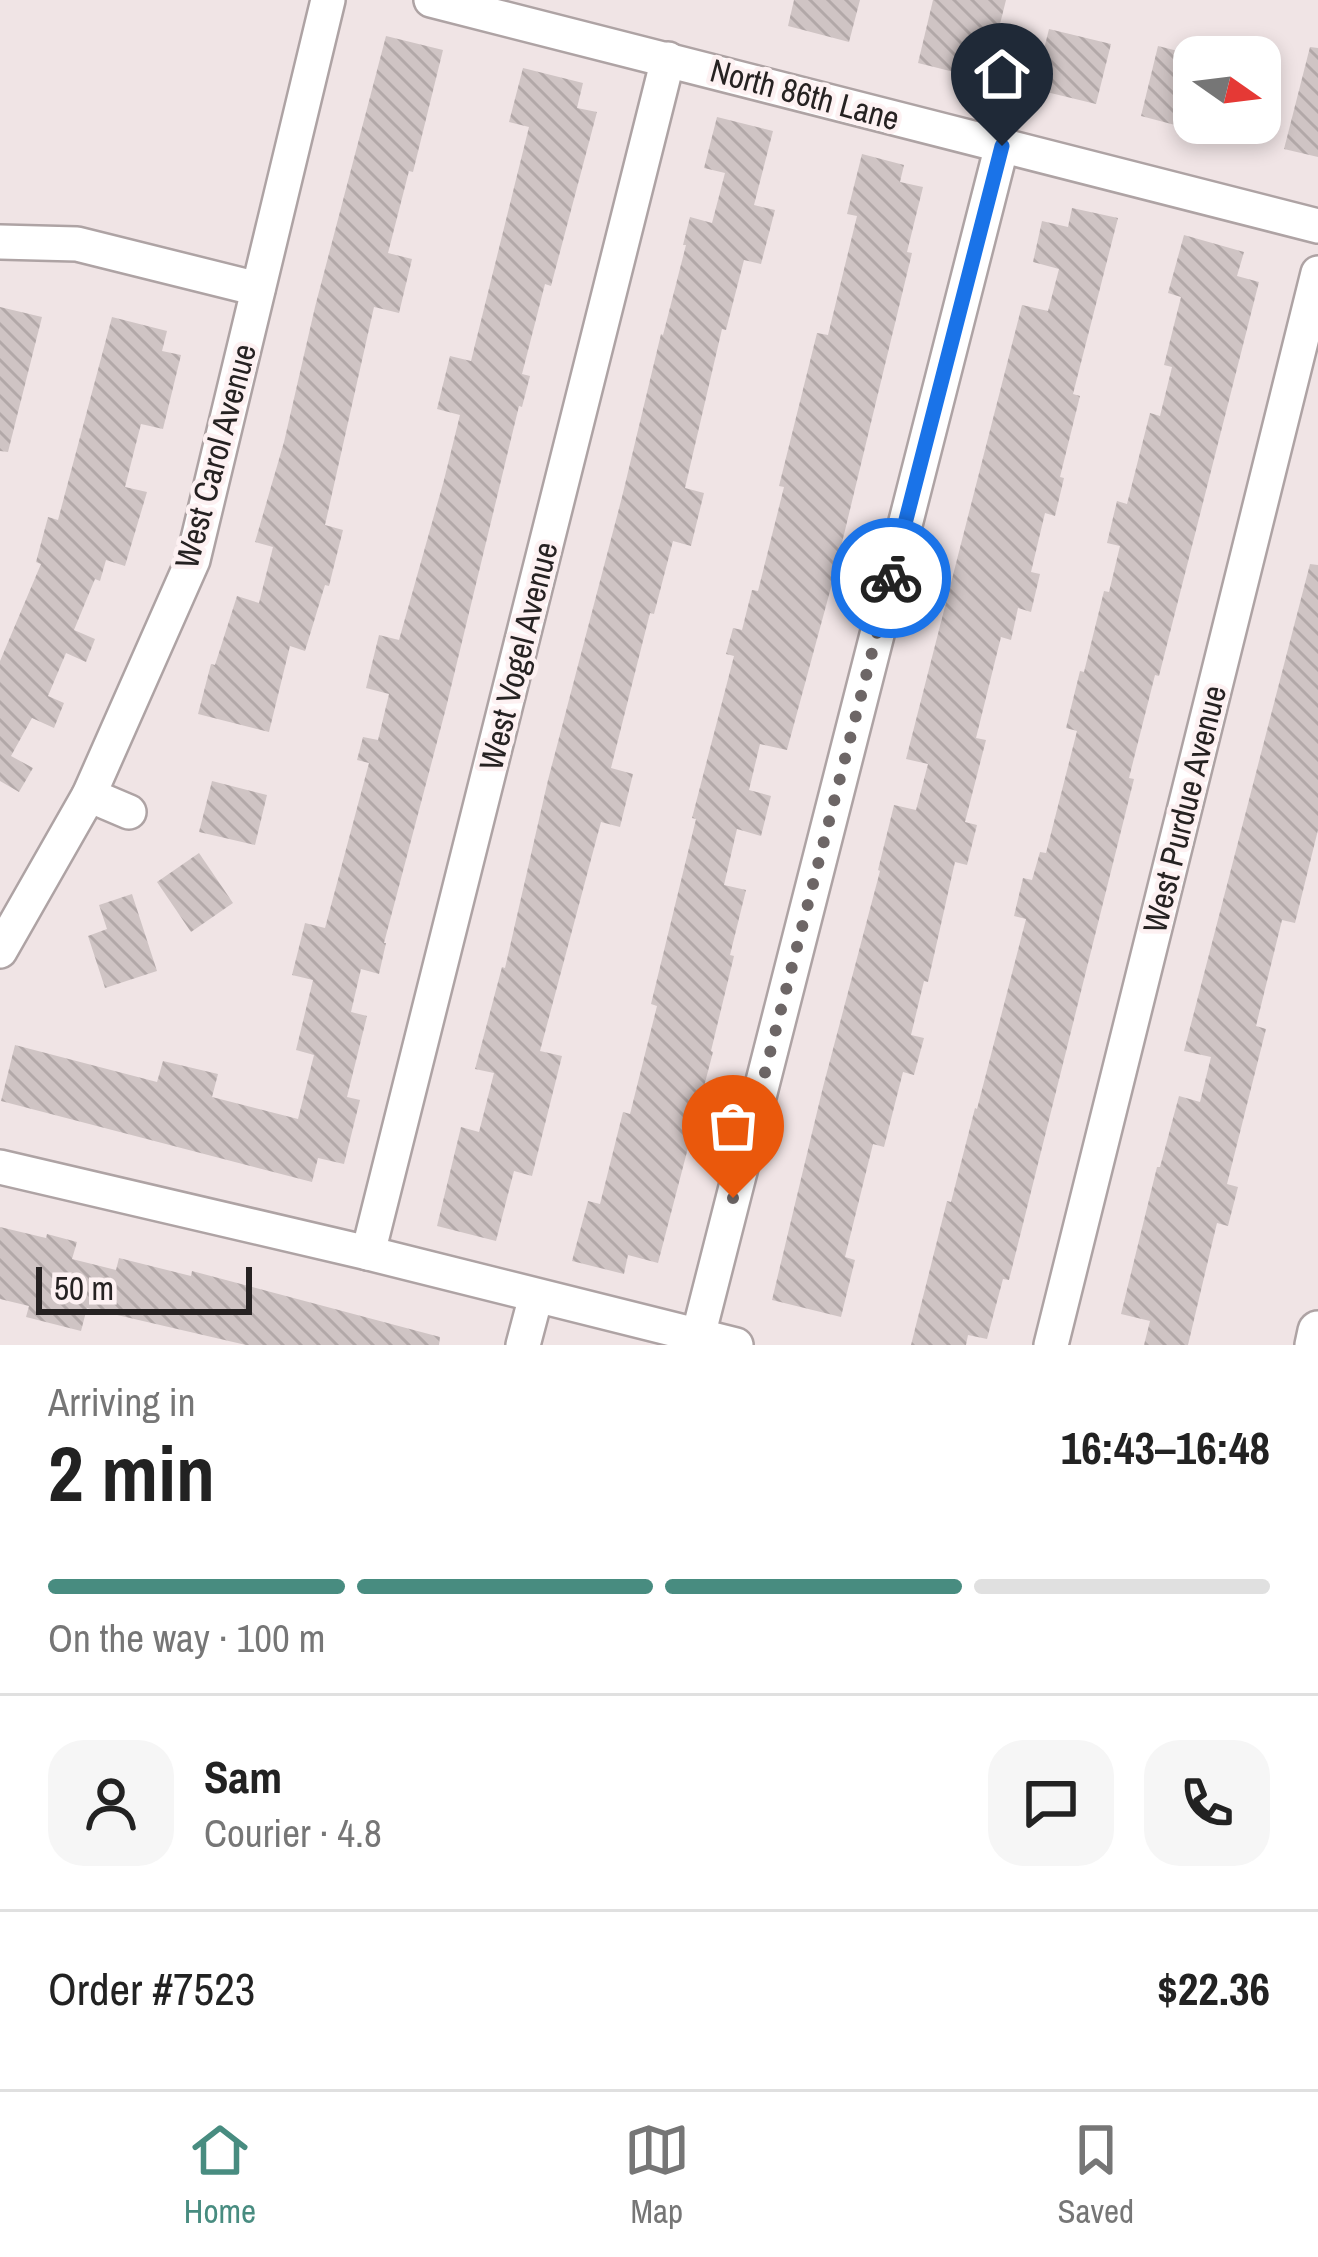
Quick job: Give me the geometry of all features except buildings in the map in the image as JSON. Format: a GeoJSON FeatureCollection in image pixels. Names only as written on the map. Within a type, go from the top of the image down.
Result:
{"type":"FeatureCollection","features":[{"type":"Feature","properties":{"kind":"street","name":"West Carol Avenue"},"geometry":{"type":"LineString","coordinates":[[0,951],[89,795],[193,560],[328,0]]}},
{"type":"Feature","properties":{"kind":"street","name":"North 86th Lane"},"geometry":{"type":"LineString","coordinates":[[431,0],[1318,226]]}},
{"type":"Feature","properties":{"kind":"street","name":"West Vogel Avenue"},"geometry":{"type":"LineString","coordinates":[[368,1253],[668,59]]}},
{"type":"Feature","properties":{"kind":"street"},"geometry":{"type":"LineString","coordinates":[[698,1336],[1002,146]]}},
{"type":"Feature","properties":{"kind":"street"},"geometry":{"type":"LineString","coordinates":[[0,242],[77,244],[258,289]]}},
{"type":"Feature","properties":{"kind":"street","name":"West Purdue Avenue"},"geometry":{"type":"LineString","coordinates":[[1051,1345],[1318,273]]}},
{"type":"Feature","properties":{"kind":"street"},"geometry":{"type":"LineString","coordinates":[[89,795],[129,812]]}},
{"type":"Feature","properties":{"kind":"street"},"geometry":{"type":"LineString","coordinates":[[0,1167],[736,1345]]}},
{"type":"Feature","properties":{"kind":"street"},"geometry":{"type":"LineString","coordinates":[[523,1345],[536,1296]]}},
{"type":"Feature","properties":{"kind":"street"},"geometry":{"type":"LineString","coordinates":[[1315,1345],[1318,1330]]}},
{"type":"Feature","properties":{"kind":"way so far"},"geometry":{"type":"LineString","coordinates":[[733,1198],[891,578]]}},
{"type":"Feature","properties":{"kind":"route"},"geometry":{"type":"LineString","coordinates":[[891,578],[1002,146]]}}]}
